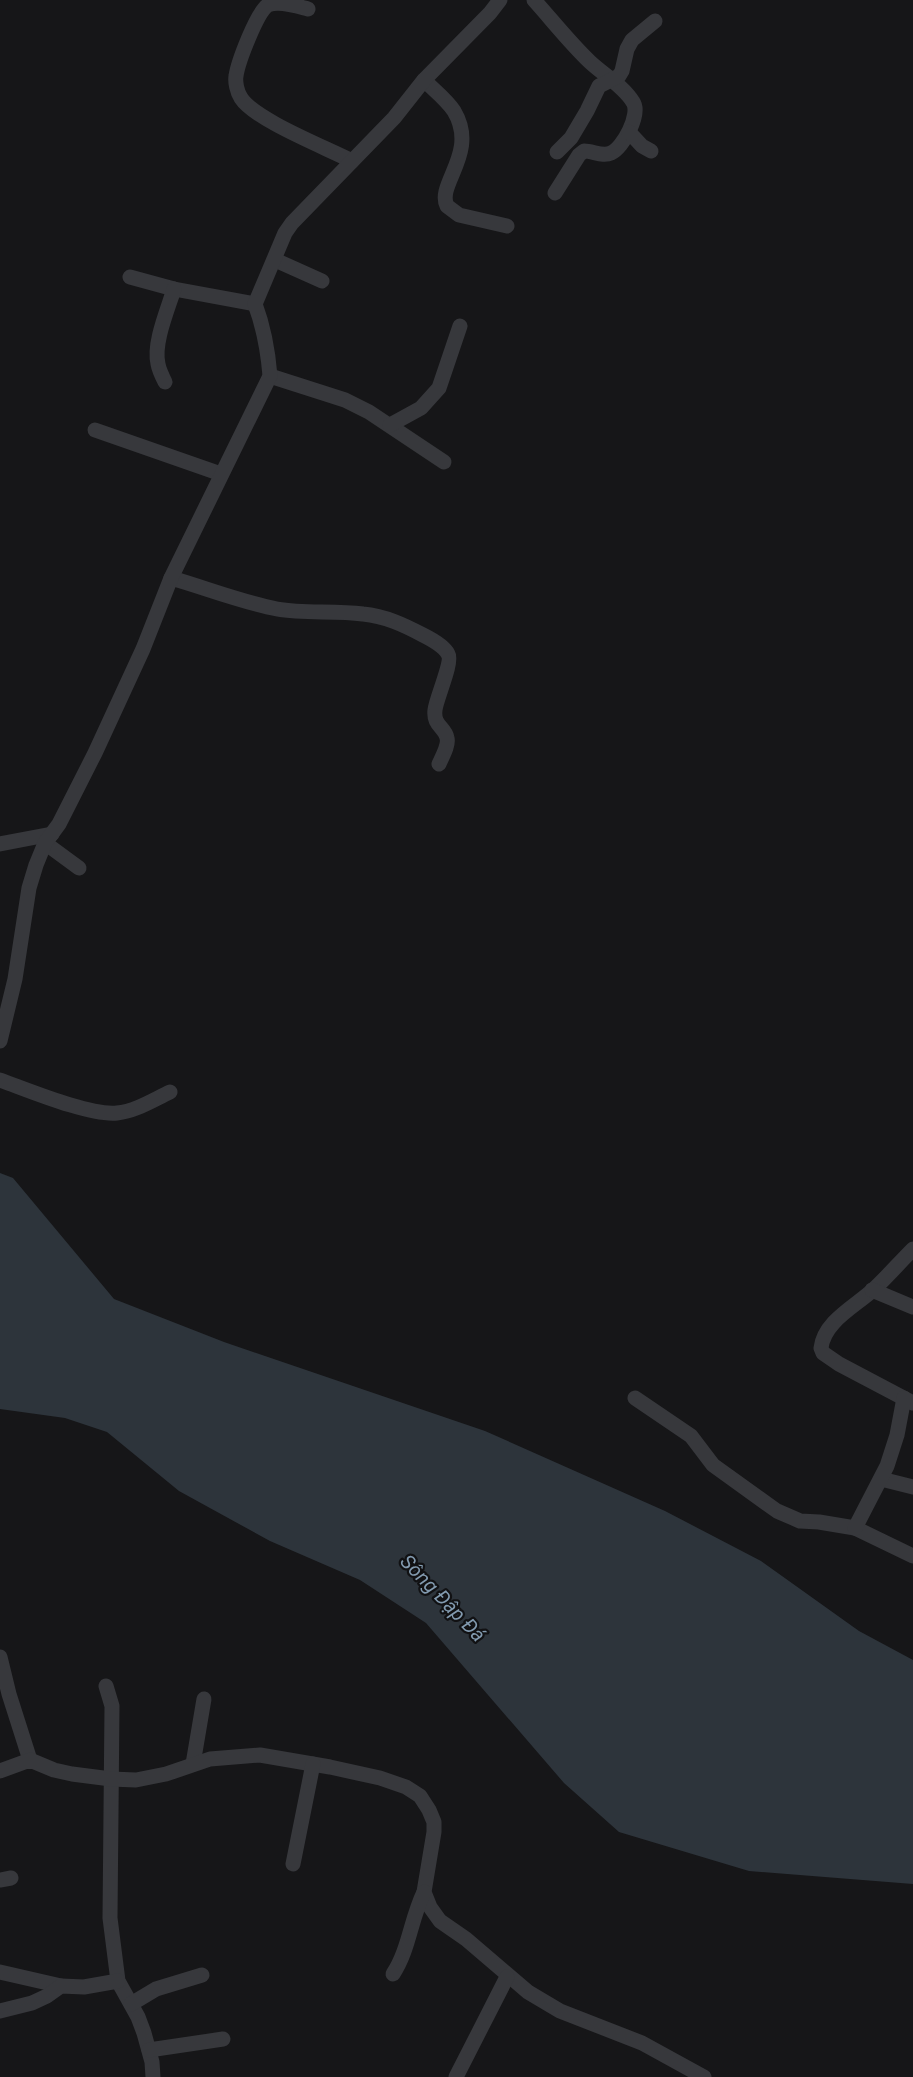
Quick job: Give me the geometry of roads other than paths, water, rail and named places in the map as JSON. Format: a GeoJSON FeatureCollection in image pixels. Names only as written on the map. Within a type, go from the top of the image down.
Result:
{"type":"FeatureCollection","features":[{"type":"Feature","properties":{"kind":"street"},"geometry":{"type":"LineString","coordinates":[[0,1041],[15,979],[29,888],[36,865],[95,753],[143,649],[171,578],[270,376],[266,338],[255,304],[285,233],[394,118],[424,80],[500,0]]}},
{"type":"Feature","properties":{"kind":"street"},"geometry":{"type":"LineString","coordinates":[[534,0],[589,61],[635,104],[636,111],[629,132],[617,150],[605,155],[584,151],[579,155],[555,193]]}},
{"type":"Feature","properties":{"kind":"street"},"geometry":{"type":"LineString","coordinates":[[308,9],[279,3],[265,7],[259,16],[236,76],[237,89],[241,98],[264,117],[352,161]]}},
{"type":"Feature","properties":{"kind":"street"},"geometry":{"type":"LineString","coordinates":[[557,152],[571,138],[599,86],[613,81],[622,71],[627,49],[632,40],[655,21]]}},
{"type":"Feature","properties":{"kind":"street"},"geometry":{"type":"LineString","coordinates":[[424,80],[454,111],[461,128],[462,149],[444,195],[447,206],[459,215],[507,226]]}},
{"type":"Feature","properties":{"kind":"street"},"geometry":{"type":"LineString","coordinates":[[629,132],[642,146],[651,151]]}},
{"type":"Feature","properties":{"kind":"street"},"geometry":{"type":"LineString","coordinates":[[274,260],[322,280]]}},
{"type":"Feature","properties":{"kind":"street"},"geometry":{"type":"LineString","coordinates":[[130,277],[174,289],[255,304]]}},
{"type":"Feature","properties":{"kind":"street"},"geometry":{"type":"LineString","coordinates":[[165,382],[157,354],[159,337],[174,289]]}},
{"type":"Feature","properties":{"kind":"street"},"geometry":{"type":"LineString","coordinates":[[390,425],[421,408],[440,388],[460,326]]}},
{"type":"Feature","properties":{"kind":"street"},"geometry":{"type":"LineString","coordinates":[[270,376],[345,400],[390,425],[444,462]]}},
{"type":"Feature","properties":{"kind":"street"},"geometry":{"type":"LineString","coordinates":[[95,430],[221,474]]}},
{"type":"Feature","properties":{"kind":"street"},"geometry":{"type":"LineString","coordinates":[[171,578],[274,608],[382,617],[429,638],[448,653],[450,659],[435,704],[434,716],[448,740],[439,764]]}},
{"type":"Feature","properties":{"kind":"street"},"geometry":{"type":"LineString","coordinates":[[0,844],[49,838]]}},
{"type":"Feature","properties":{"kind":"street"},"geometry":{"type":"LineString","coordinates":[[49,838],[79,868]]}},
{"type":"Feature","properties":{"kind":"street"},"geometry":{"type":"LineString","coordinates":[[0,1080],[48,1097],[108,1113],[126,1111],[170,1092]]}},
{"type":"Feature","properties":{"kind":"street"},"geometry":{"type":"LineString","coordinates":[[855,1528],[892,1454],[908,1401],[839,1364],[823,1353],[821,1348],[827,1331],[846,1311],[873,1290],[913,1249]]}},
{"type":"Feature","properties":{"kind":"street"},"geometry":{"type":"LineString","coordinates":[[873,1290],[913,1307]]}},
{"type":"Feature","properties":{"kind":"street"},"geometry":{"type":"LineString","coordinates":[[635,1398],[691,1436],[712,1465],[777,1511],[800,1521],[855,1528],[913,1556]]}},
{"type":"Feature","properties":{"kind":"street"},"geometry":{"type":"LineString","coordinates":[[881,1479],[913,1487]]}},
{"type":"Feature","properties":{"kind":"street"},"geometry":{"type":"LineString","coordinates":[[0,1657],[30,1760]]}},
{"type":"Feature","properties":{"kind":"street"},"geometry":{"type":"LineString","coordinates":[[106,1686],[112,1706],[110,1918],[118,1981],[138,2017],[149,2050],[153,2077]]}},
{"type":"Feature","properties":{"kind":"street"},"geometry":{"type":"LineString","coordinates":[[193,1764],[204,1699]]}},
{"type":"Feature","properties":{"kind":"street"},"geometry":{"type":"LineString","coordinates":[[0,1771],[30,1760],[63,1772],[111,1779],[146,1778],[210,1759],[260,1755],[313,1764],[406,1787],[420,1796],[429,1810],[434,1822],[434,1832],[424,1892],[413,1918],[401,1958],[393,1974]]}},
{"type":"Feature","properties":{"kind":"street"},"geometry":{"type":"LineString","coordinates":[[293,1864],[313,1764]]}},
{"type":"Feature","properties":{"kind":"street"},"geometry":{"type":"LineString","coordinates":[[424,1892],[430,1907],[440,1920],[528,1992],[560,2011],[642,2043],[704,2077]]}},
{"type":"Feature","properties":{"kind":"street"},"geometry":{"type":"LineString","coordinates":[[0,1972],[61,1986],[84,1987],[118,1981]]}},
{"type":"Feature","properties":{"kind":"street"},"geometry":{"type":"LineString","coordinates":[[131,2004],[156,1989],[202,1975]]}},
{"type":"Feature","properties":{"kind":"street"},"geometry":{"type":"LineString","coordinates":[[456,2077],[507,1977]]}},
{"type":"Feature","properties":{"kind":"street"},"geometry":{"type":"LineString","coordinates":[[0,2011],[32,2003],[61,1986]]}},
{"type":"Feature","properties":{"kind":"street"},"geometry":{"type":"LineString","coordinates":[[149,2050],[223,2039]]}},
{"type":"Feature","properties":{"kind":"water","name":"Sông Đập Đá"},"geometry":{"type":"Polygon","coordinates":[[[0,1173],[13,1178],[114,1299],[224,1342],[485,1431],[665,1511],[761,1561],[859,1631],[913,1660],[913,1884],[749,1871],[619,1832],[564,1783],[426,1623],[360,1580],[270,1541],[179,1491],[107,1432],[65,1418],[0,1409],[0,1173]]]}}]}
